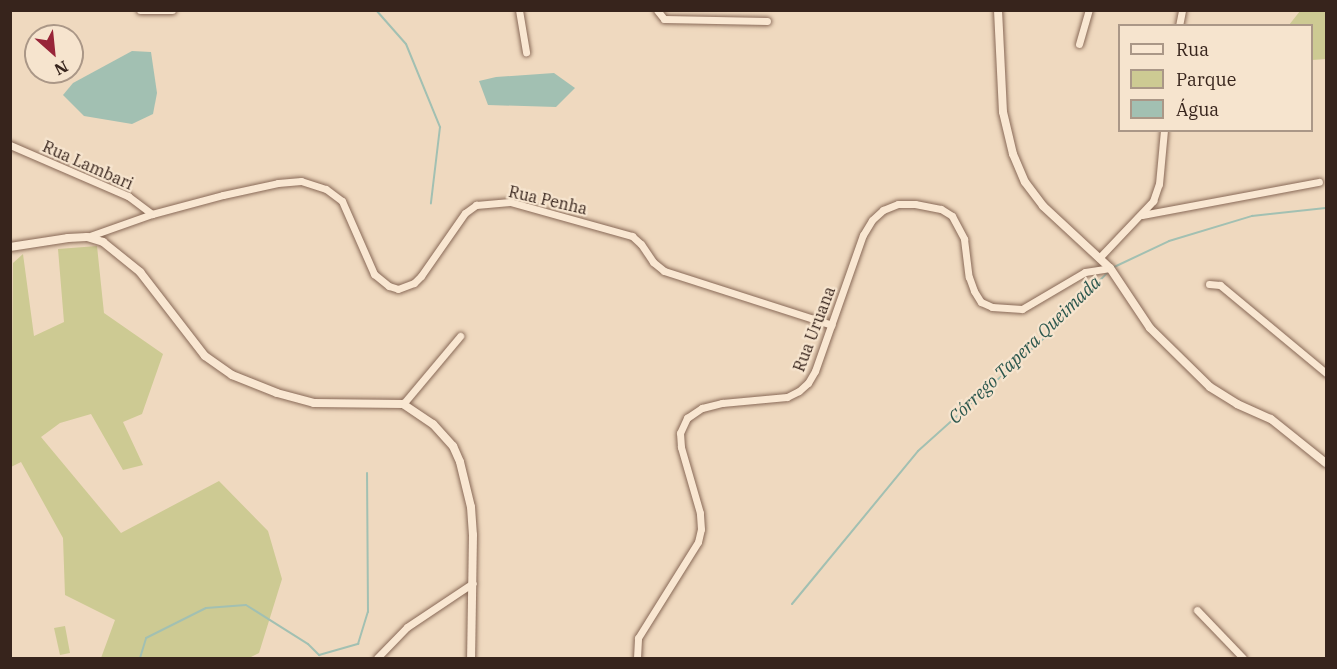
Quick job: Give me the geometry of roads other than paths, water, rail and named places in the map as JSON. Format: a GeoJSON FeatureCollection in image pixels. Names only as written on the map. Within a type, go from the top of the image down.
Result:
{"type":"FeatureCollection","features":[{"type":"Feature","properties":{"kind":"street"},"geometry":{"type":"LineString","coordinates":[[140,10],[172,10]]}},
{"type":"Feature","properties":{"kind":"street"},"geometry":{"type":"LineString","coordinates":[[519,10],[526,52]]}},
{"type":"Feature","properties":{"kind":"street"},"geometry":{"type":"LineString","coordinates":[[657,10],[664,19],[767,21]]}},
{"type":"Feature","properties":{"kind":"street"},"geometry":{"type":"LineString","coordinates":[[998,10],[1003,112],[1013,154],[1025,182],[1043,206],[1112,271],[1150,328],[1210,387],[1237,404],[1271,419],[1326,462]]}},
{"type":"Feature","properties":{"kind":"street"},"geometry":{"type":"LineString","coordinates":[[1079,44],[1089,10]]}},
{"type":"Feature","properties":{"kind":"street"},"geometry":{"type":"LineString","coordinates":[[1099,258],[1153,201],[1159,184],[1164,132]]}},
{"type":"Feature","properties":{"kind":"street","name":"Rua Lambari"},"geometry":{"type":"LineString","coordinates":[[10,145],[128,196],[152,214]]}},
{"type":"Feature","properties":{"kind":"street","name":"Rua Penha"},"geometry":{"type":"LineString","coordinates":[[87,237],[152,214],[278,183],[300,181],[317,185],[342,201],[374,274],[388,286],[398,289],[414,283],[421,276],[465,213],[476,205],[510,202],[632,236],[641,244],[653,262],[664,271],[832,325]]}},
{"type":"Feature","properties":{"kind":"street"},"geometry":{"type":"LineString","coordinates":[[1142,215],[1319,182]]}},
{"type":"Feature","properties":{"kind":"street","name":"Rua Uruana"},"geometry":{"type":"LineString","coordinates":[[637,658],[638,638],[698,542],[701,529],[699,513],[681,447],[680,433],[687,418],[702,408],[722,403],[787,397],[799,391],[815,371],[862,236],[872,220],[883,210],[898,204],[915,204],[941,209],[952,216],[964,239],[969,277],[974,291],[981,302],[992,307],[1022,309],[1085,272],[1112,271]]}},
{"type":"Feature","properties":{"kind":"street"},"geometry":{"type":"LineString","coordinates":[[10,247],[87,237],[103,242],[134,265],[205,356],[232,375],[277,393],[314,403],[403,404],[420,413],[442,432],[460,462],[471,507],[473,583],[471,658]]}},
{"type":"Feature","properties":{"kind":"street"},"geometry":{"type":"LineString","coordinates":[[1209,284],[1220,285],[1326,373]]}},
{"type":"Feature","properties":{"kind":"street"},"geometry":{"type":"LineString","coordinates":[[403,404],[460,336]]}},
{"type":"Feature","properties":{"kind":"street"},"geometry":{"type":"LineString","coordinates":[[377,658],[407,627],[473,583]]}},
{"type":"Feature","properties":{"kind":"street"},"geometry":{"type":"LineString","coordinates":[[1197,610],[1243,658]]}},
{"type":"Feature","properties":{"kind":"water"},"geometry":{"type":"Polygon","coordinates":[[[132,51],[151,52],[157,93],[153,114],[132,124],[84,116],[63,95],[72,84],[84,84],[84,77],[132,51]]]}},
{"type":"Feature","properties":{"kind":"water"},"geometry":{"type":"Polygon","coordinates":[[[554,73],[575,88],[556,107],[488,105],[479,81],[496,77],[554,73]]]}},
{"type":"Feature","properties":{"kind":"waterway"},"geometry":{"type":"LineString","coordinates":[[376,10],[406,44],[440,127],[431,203]]}},
{"type":"Feature","properties":{"kind":"waterway","name":"Córrego Tapera Queimada"},"geometry":{"type":"LineString","coordinates":[[1112,268],[1169,241],[1252,216],[1326,208]]}},
{"type":"Feature","properties":{"kind":"waterway","name":"Córrego Tapera Queimada"},"geometry":{"type":"LineString","coordinates":[[792,604],[918,451],[1046,336],[1108,272]]}},
{"type":"Feature","properties":{"kind":"waterway"},"geometry":{"type":"LineString","coordinates":[[140,658],[146,638],[206,608],[246,605],[308,644],[319,655],[358,644],[368,612],[367,473]]}}]}
